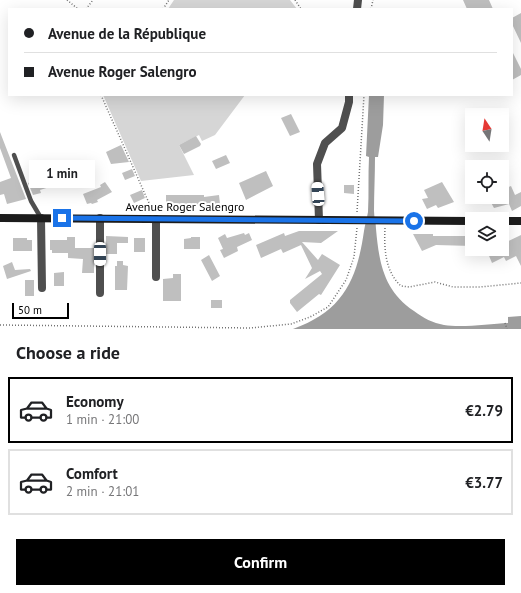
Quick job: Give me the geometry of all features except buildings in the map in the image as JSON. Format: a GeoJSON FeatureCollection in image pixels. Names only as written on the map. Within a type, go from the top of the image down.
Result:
{"type":"FeatureCollection","features":[{"type":"Feature","properties":{"kind":"main road","name":"Avenue Roger Salengro"},"geometry":{"type":"LineString","coordinates":[[0,218],[465,221]]}},
{"type":"Feature","properties":{"kind":"main road"},"geometry":{"type":"LineString","coordinates":[[509,221],[521,221]]}},
{"type":"Feature","properties":{"kind":"street"},"geometry":{"type":"LineString","coordinates":[[319,220],[317,164],[325,143],[342,128],[349,102],[349,96]]}},
{"type":"Feature","properties":{"kind":"street"},"geometry":{"type":"LineString","coordinates":[[41,218],[42,288]]}},
{"type":"Feature","properties":{"kind":"street"},"geometry":{"type":"LineString","coordinates":[[100,218],[100,293]]}},
{"type":"Feature","properties":{"kind":"street"},"geometry":{"type":"LineString","coordinates":[[156,219],[156,277]]}},
{"type":"Feature","properties":{"kind":"lane"},"geometry":{"type":"LineString","coordinates":[[14,155],[31,202],[41,218]]}},
{"type":"Feature","properties":{"kind":"path"},"geometry":{"type":"LineString","coordinates":[[67,0],[77,8]]}},
{"type":"Feature","properties":{"kind":"path"},"geometry":{"type":"LineString","coordinates":[[87,8],[93,0]]}},
{"type":"Feature","properties":{"kind":"path"},"geometry":{"type":"LineString","coordinates":[[101,96],[156,219]]}},
{"type":"Feature","properties":{"kind":"path"},"geometry":{"type":"LineString","coordinates":[[0,325],[250,328],[291,324],[310,317],[328,307],[346,280],[354,257],[358,220],[364,96]]}},
{"type":"Feature","properties":{"kind":"path"},"geometry":{"type":"LineString","coordinates":[[384,220],[385,256],[390,272],[402,286],[409,288],[435,282],[453,288],[521,283]]}},
{"type":"Feature","properties":{"kind":"path"},"geometry":{"type":"LineString","coordinates":[[506,323],[507,329]]}},
{"type":"Feature","properties":{"kind":"shaded area"},"geometry":{"type":"Polygon","coordinates":[[[174,0],[290,0],[296,8],[169,8],[174,0]]]}},
{"type":"Feature","properties":{"kind":"shaded area"},"geometry":{"type":"Polygon","coordinates":[[[103,96],[244,96],[215,135],[202,141],[199,135],[179,145],[194,175],[141,181],[103,96]]]}},
{"type":"Feature","properties":{"kind":"shaded area"},"geometry":{"type":"Polygon","coordinates":[[[369,96],[384,96],[383,125],[378,157],[375,157],[374,211],[381,265],[396,295],[421,316],[436,323],[451,326],[476,326],[508,323],[508,317],[521,316],[521,329],[293,329],[310,322],[336,303],[345,292],[352,279],[361,249],[368,212],[369,157],[366,156],[369,96]]]}},
{"type":"Feature","properties":{"kind":"route"},"geometry":{"type":"LineString","coordinates":[[62,218],[414,221]]}}]}
